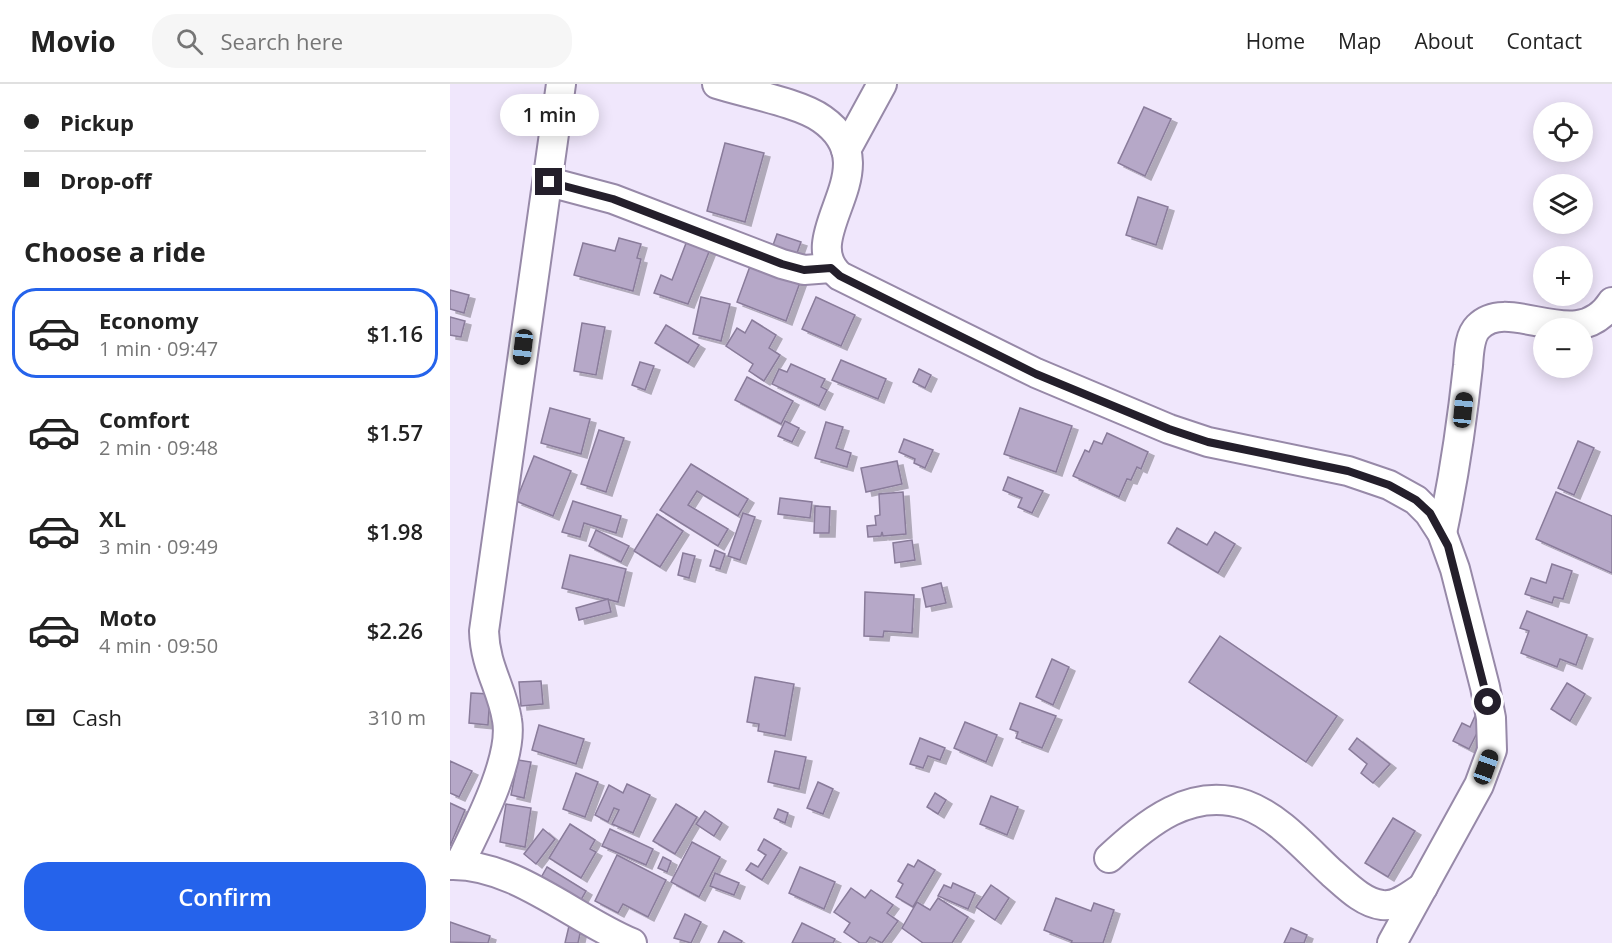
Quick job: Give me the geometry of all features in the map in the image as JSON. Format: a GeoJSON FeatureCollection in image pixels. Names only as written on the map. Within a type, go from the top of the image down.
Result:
{"type":"FeatureCollection","features":[{"type":"Feature","properties":{"kind":"street"},"geometry":{"type":"LineString","coordinates":[[561,84],[484,631],[485,652],[508,722],[505,751],[488,805],[455,865],[497,872],[579,918],[632,943]]}},
{"type":"Feature","properties":{"kind":"street"},"geometry":{"type":"LineString","coordinates":[[717,84],[821,118],[835,130],[846,150],[848,167],[846,187],[826,244],[826,259],[831,268],[840,276],[1036,374],[1169,429],[1208,442],[1348,471],[1389,485],[1416,500],[1430,513],[1442,533],[1455,569],[1485,687],[1491,718],[1492,750],[1479,785],[1392,943]]}},
{"type":"Feature","properties":{"kind":"street"},"geometry":{"type":"LineString","coordinates":[[846,150],[882,84]]}},
{"type":"Feature","properties":{"kind":"street"},"geometry":{"type":"LineString","coordinates":[[549,182],[613,199],[782,264],[804,270],[831,268]]}},
{"type":"Feature","properties":{"kind":"street"},"geometry":{"type":"LineString","coordinates":[[1442,533],[1458,458],[1470,346],[1476,328],[1484,321],[1499,318],[1574,326],[1594,322],[1612,302]]}},
{"type":"Feature","properties":{"kind":"street"},"geometry":{"type":"LineString","coordinates":[[1109,858],[1143,826],[1169,812],[1195,803],[1221,800],[1248,806],[1280,825],[1364,899],[1382,905],[1398,903],[1423,887]]}},
{"type":"Feature","properties":{"kind":"building"},"geometry":{"type":"Polygon","coordinates":[[[1144,107],[1171,119],[1145,176],[1118,163],[1144,107]]]}},
{"type":"Feature","properties":{"kind":"building"},"geometry":{"type":"Polygon","coordinates":[[[725,143],[764,153],[745,222],[707,211],[725,143]]]}},
{"type":"Feature","properties":{"kind":"building"},"geometry":{"type":"Polygon","coordinates":[[[1138,197],[1168,207],[1156,245],[1126,235],[1138,197]]]}},
{"type":"Feature","properties":{"kind":"building"},"geometry":{"type":"Polygon","coordinates":[[[777,234],[801,242],[796,256],[772,248],[777,234]]]}},
{"type":"Feature","properties":{"kind":"building"},"geometry":{"type":"Polygon","coordinates":[[[619,238],[641,244],[637,258],[641,259],[633,291],[574,275],[583,243],[615,251],[619,238]]]}},
{"type":"Feature","properties":{"kind":"building"},"geometry":{"type":"Polygon","coordinates":[[[688,238],[711,247],[688,304],[654,293],[661,275],[672,280],[688,238]]]}},
{"type":"Feature","properties":{"kind":"building"},"geometry":{"type":"Polygon","coordinates":[[[753,258],[802,277],[786,321],[737,302],[753,258]]]}},
{"type":"Feature","properties":{"kind":"building"},"geometry":{"type":"Polygon","coordinates":[[[450,290],[469,295],[464,313],[450,309],[450,290]]]}},
{"type":"Feature","properties":{"kind":"building"},"geometry":{"type":"Polygon","coordinates":[[[701,297],[730,304],[721,341],[693,334],[701,297]]]}},
{"type":"Feature","properties":{"kind":"building"},"geometry":{"type":"Polygon","coordinates":[[[816,297],[855,315],[841,346],[802,329],[816,297]]]}},
{"type":"Feature","properties":{"kind":"building"},"geometry":{"type":"Polygon","coordinates":[[[450,317],[465,321],[461,337],[450,335],[450,317]]]}},
{"type":"Feature","properties":{"kind":"building"},"geometry":{"type":"Polygon","coordinates":[[[752,320],[776,335],[769,348],[780,355],[764,381],[749,371],[753,364],[726,346],[737,328],[745,333],[752,320]]]}},
{"type":"Feature","properties":{"kind":"building"},"geometry":{"type":"Polygon","coordinates":[[[582,323],[605,327],[596,375],[574,371],[582,323]]]}},
{"type":"Feature","properties":{"kind":"building"},"geometry":{"type":"Polygon","coordinates":[[[666,325],[699,345],[688,363],[655,343],[666,325]]]}},
{"type":"Feature","properties":{"kind":"building"},"geometry":{"type":"Polygon","coordinates":[[[841,360],[886,379],[878,399],[832,380],[841,360]]]}},
{"type":"Feature","properties":{"kind":"building"},"geometry":{"type":"Polygon","coordinates":[[[640,362],[654,366],[645,390],[632,385],[640,362]]]}},
{"type":"Feature","properties":{"kind":"building"},"geometry":{"type":"Polygon","coordinates":[[[791,364],[825,379],[821,387],[827,390],[819,406],[772,384],[779,369],[787,372],[791,364]]]}},
{"type":"Feature","properties":{"kind":"building"},"geometry":{"type":"Polygon","coordinates":[[[919,369],[931,375],[925,388],[913,382],[919,369]]]}},
{"type":"Feature","properties":{"kind":"building"},"geometry":{"type":"Polygon","coordinates":[[[747,377],[793,401],[781,424],[735,400],[747,377]]]}},
{"type":"Feature","properties":{"kind":"building"},"geometry":{"type":"Polygon","coordinates":[[[550,408],[590,419],[581,454],[541,443],[550,408]]]}},
{"type":"Feature","properties":{"kind":"building"},"geometry":{"type":"Polygon","coordinates":[[[1020,408],[1072,426],[1056,472],[1004,454],[1020,408]]]}},
{"type":"Feature","properties":{"kind":"building"},"geometry":{"type":"Polygon","coordinates":[[[785,421],[799,428],[792,442],[778,436],[785,421]]]}},
{"type":"Feature","properties":{"kind":"building"},"geometry":{"type":"Polygon","coordinates":[[[826,422],[843,427],[836,448],[851,453],[847,467],[815,458],[826,422]]]}},
{"type":"Feature","properties":{"kind":"building"},"geometry":{"type":"Polygon","coordinates":[[[599,430],[624,438],[606,492],[581,484],[599,430]]]}},
{"type":"Feature","properties":{"kind":"building"},"geometry":{"type":"Polygon","coordinates":[[[1107,433],[1148,452],[1141,469],[1137,467],[1131,480],[1127,479],[1119,497],[1073,476],[1085,450],[1089,452],[1094,441],[1102,444],[1107,433]]]}},
{"type":"Feature","properties":{"kind":"building"},"geometry":{"type":"Polygon","coordinates":[[[904,439],[933,450],[925,468],[914,463],[915,459],[899,452],[904,439]]]}},
{"type":"Feature","properties":{"kind":"building"},"geometry":{"type":"Polygon","coordinates":[[[1578,441],[1594,448],[1574,495],[1558,488],[1578,441]]]}},
{"type":"Feature","properties":{"kind":"building"},"geometry":{"type":"Polygon","coordinates":[[[534,456],[571,471],[553,516],[516,501],[534,456]]]}},
{"type":"Feature","properties":{"kind":"building"},"geometry":{"type":"Polygon","coordinates":[[[897,461],[902,484],[866,492],[861,468],[897,461]]]}},
{"type":"Feature","properties":{"kind":"building"},"geometry":{"type":"Polygon","coordinates":[[[691,464],[748,499],[738,516],[697,491],[688,505],[728,529],[718,546],[660,510],[691,464]]]}},
{"type":"Feature","properties":{"kind":"building"},"geometry":{"type":"Polygon","coordinates":[[[1008,477],[1043,491],[1032,513],[1018,507],[1022,498],[1003,490],[1008,477]]]}},
{"type":"Feature","properties":{"kind":"building"},"geometry":{"type":"Polygon","coordinates":[[[903,492],[906,534],[883,536],[882,532],[881,536],[868,537],[867,526],[876,525],[875,516],[880,515],[879,494],[903,492]]]}},
{"type":"Feature","properties":{"kind":"building"},"geometry":{"type":"Polygon","coordinates":[[[1556,492],[1612,516],[1612,573],[1536,539],[1556,492]]]}},
{"type":"Feature","properties":{"kind":"building"},"geometry":{"type":"Polygon","coordinates":[[[780,498],[812,502],[810,518],[778,514],[780,498]]]}},
{"type":"Feature","properties":{"kind":"building"},"geometry":{"type":"Polygon","coordinates":[[[573,501],[621,516],[616,533],[584,523],[580,537],[562,532],[573,501]]]}},
{"type":"Feature","properties":{"kind":"building"},"geometry":{"type":"Polygon","coordinates":[[[815,506],[830,507],[829,533],[814,533],[815,506]]]}},
{"type":"Feature","properties":{"kind":"building"},"geometry":{"type":"Polygon","coordinates":[[[743,513],[755,517],[740,560],[728,556],[743,513]]]}},
{"type":"Feature","properties":{"kind":"building"},"geometry":{"type":"Polygon","coordinates":[[[657,514],[683,531],[660,567],[634,551],[657,514]]]}},
{"type":"Feature","properties":{"kind":"building"},"geometry":{"type":"Polygon","coordinates":[[[1177,528],[1207,545],[1215,532],[1235,544],[1218,573],[1168,543],[1177,528]]]}},
{"type":"Feature","properties":{"kind":"building"},"geometry":{"type":"Polygon","coordinates":[[[596,530],[629,546],[621,562],[589,546],[596,530]]]}},
{"type":"Feature","properties":{"kind":"building"},"geometry":{"type":"Polygon","coordinates":[[[912,540],[915,560],[895,563],[893,543],[912,540]]]}},
{"type":"Feature","properties":{"kind":"building"},"geometry":{"type":"Polygon","coordinates":[[[715,550],[725,554],[720,569],[710,566],[715,550]]]}},
{"type":"Feature","properties":{"kind":"building"},"geometry":{"type":"Polygon","coordinates":[[[683,553],[695,556],[689,578],[678,575],[683,553]]]}},
{"type":"Feature","properties":{"kind":"building"},"geometry":{"type":"Polygon","coordinates":[[[570,555],[626,569],[618,602],[562,588],[570,555]]]}},
{"type":"Feature","properties":{"kind":"building"},"geometry":{"type":"Polygon","coordinates":[[[1552,564],[1572,571],[1563,599],[1554,597],[1552,603],[1525,594],[1531,578],[1546,583],[1552,564]]]}},
{"type":"Feature","properties":{"kind":"building"},"geometry":{"type":"Polygon","coordinates":[[[941,583],[946,603],[926,607],[922,588],[941,583]]]}},
{"type":"Feature","properties":{"kind":"building"},"geometry":{"type":"Polygon","coordinates":[[[865,592],[914,595],[912,633],[884,631],[883,637],[864,636],[865,592]]]}},
{"type":"Feature","properties":{"kind":"building"},"geometry":{"type":"Polygon","coordinates":[[[608,599],[611,612],[579,620],[576,608],[608,599]]]}},
{"type":"Feature","properties":{"kind":"building"},"geometry":{"type":"Polygon","coordinates":[[[1527,611],[1587,635],[1576,665],[1560,659],[1557,667],[1521,653],[1529,631],[1520,628],[1527,611]]]}},
{"type":"Feature","properties":{"kind":"building"},"geometry":{"type":"Polygon","coordinates":[[[1220,636],[1337,716],[1306,762],[1189,682],[1220,636]]]}},
{"type":"Feature","properties":{"kind":"building"},"geometry":{"type":"Polygon","coordinates":[[[1052,659],[1069,667],[1053,705],[1036,697],[1052,659]]]}},
{"type":"Feature","properties":{"kind":"building"},"geometry":{"type":"Polygon","coordinates":[[[755,677],[794,684],[785,736],[758,731],[759,724],[747,722],[755,677]]]}},
{"type":"Feature","properties":{"kind":"building"},"geometry":{"type":"Polygon","coordinates":[[[541,681],[543,704],[521,706],[519,682],[541,681]]]}},
{"type":"Feature","properties":{"kind":"building"},"geometry":{"type":"Polygon","coordinates":[[[1567,683],[1585,694],[1570,721],[1551,709],[1567,683]]]}},
{"type":"Feature","properties":{"kind":"building"},"geometry":{"type":"Polygon","coordinates":[[[471,693],[490,694],[488,725],[469,723],[471,693]]]}},
{"type":"Feature","properties":{"kind":"building"},"geometry":{"type":"Polygon","coordinates":[[[1020,703],[1056,716],[1042,748],[1016,738],[1018,732],[1010,729],[1020,703]]]}},
{"type":"Feature","properties":{"kind":"building"},"geometry":{"type":"Polygon","coordinates":[[[1475,716],[1484,719],[1469,749],[1453,741],[1462,723],[1470,727],[1475,716]]]}},
{"type":"Feature","properties":{"kind":"building"},"geometry":{"type":"Polygon","coordinates":[[[965,722],[997,735],[986,762],[954,748],[965,722]]]}},
{"type":"Feature","properties":{"kind":"building"},"geometry":{"type":"Polygon","coordinates":[[[539,725],[584,739],[576,764],[532,750],[539,725]]]}},
{"type":"Feature","properties":{"kind":"building"},"geometry":{"type":"Polygon","coordinates":[[[920,738],[945,748],[940,760],[928,756],[923,768],[910,764],[920,738]]]}},
{"type":"Feature","properties":{"kind":"building"},"geometry":{"type":"Polygon","coordinates":[[[1357,738],[1390,764],[1373,783],[1361,773],[1367,764],[1349,749],[1357,738]]]}},
{"type":"Feature","properties":{"kind":"building"},"geometry":{"type":"Polygon","coordinates":[[[775,751],[806,757],[799,789],[768,782],[775,751]]]}},
{"type":"Feature","properties":{"kind":"building"},"geometry":{"type":"Polygon","coordinates":[[[518,760],[531,762],[524,798],[511,795],[518,760]]]}},
{"type":"Feature","properties":{"kind":"building"},"geometry":{"type":"Polygon","coordinates":[[[450,761],[472,771],[459,797],[450,793],[450,761]]]}},
{"type":"Feature","properties":{"kind":"building"},"geometry":{"type":"Polygon","coordinates":[[[576,773],[598,782],[585,817],[563,809],[576,773]]]}},
{"type":"Feature","properties":{"kind":"building"},"geometry":{"type":"Polygon","coordinates":[[[818,782],[833,789],[823,814],[807,808],[818,782]]]}},
{"type":"Feature","properties":{"kind":"building"},"geometry":{"type":"Polygon","coordinates":[[[627,784],[650,795],[633,833],[612,824],[619,810],[614,808],[608,822],[595,815],[609,785],[623,793],[627,784]]]}},
{"type":"Feature","properties":{"kind":"building"},"geometry":{"type":"Polygon","coordinates":[[[935,793],[946,800],[938,814],[927,807],[935,793]]]}},
{"type":"Feature","properties":{"kind":"building"},"geometry":{"type":"Polygon","coordinates":[[[991,796],[1018,807],[1007,835],[980,824],[991,796]]]}},
{"type":"Feature","properties":{"kind":"building"},"geometry":{"type":"Polygon","coordinates":[[[450,803],[465,810],[450,846],[450,803]]]}},
{"type":"Feature","properties":{"kind":"building"},"geometry":{"type":"Polygon","coordinates":[[[506,804],[531,808],[525,847],[500,842],[506,804]]]}},
{"type":"Feature","properties":{"kind":"building"},"geometry":{"type":"Polygon","coordinates":[[[676,804],[697,817],[675,854],[653,841],[676,804]]]}},
{"type":"Feature","properties":{"kind":"building"},"geometry":{"type":"Polygon","coordinates":[[[778,809],[788,813],[785,823],[774,818],[778,809]]]}},
{"type":"Feature","properties":{"kind":"building"},"geometry":{"type":"Polygon","coordinates":[[[705,811],[722,823],[714,836],[696,824],[705,811]]]}},
{"type":"Feature","properties":{"kind":"building"},"geometry":{"type":"Polygon","coordinates":[[[1393,818],[1415,831],[1388,877],[1365,863],[1393,818]]]}},
{"type":"Feature","properties":{"kind":"building"},"geometry":{"type":"Polygon","coordinates":[[[570,824],[595,840],[590,849],[596,852],[581,878],[549,858],[570,824]]]}},
{"type":"Feature","properties":{"kind":"building"},"geometry":{"type":"Polygon","coordinates":[[[543,829],[555,839],[536,864],[524,854],[543,829]]]}},
{"type":"Feature","properties":{"kind":"building"},"geometry":{"type":"Polygon","coordinates":[[[610,829],[653,849],[646,865],[602,846],[610,829]]]}},
{"type":"Feature","properties":{"kind":"building"},"geometry":{"type":"Polygon","coordinates":[[[764,839],[781,849],[762,880],[746,870],[751,863],[758,867],[766,855],[758,850],[764,839]]]}},
{"type":"Feature","properties":{"kind":"building"},"geometry":{"type":"Polygon","coordinates":[[[692,842],[720,857],[699,897],[671,882],[692,842]]]}},
{"type":"Feature","properties":{"kind":"building"},"geometry":{"type":"Polygon","coordinates":[[[617,855],[666,880],[648,917],[623,904],[618,913],[595,901],[617,855]]]}},
{"type":"Feature","properties":{"kind":"building"},"geometry":{"type":"Polygon","coordinates":[[[663,857],[671,861],[667,872],[658,868],[663,857]]]}},
{"type":"Feature","properties":{"kind":"building"},"geometry":{"type":"Polygon","coordinates":[[[918,860],[935,870],[913,907],[896,897],[903,884],[898,881],[908,864],[914,867],[918,860]]]}},
{"type":"Feature","properties":{"kind":"building"},"geometry":{"type":"Polygon","coordinates":[[[547,867],[586,891],[577,907],[538,883],[547,867]]]}},
{"type":"Feature","properties":{"kind":"building"},"geometry":{"type":"Polygon","coordinates":[[[800,867],[835,882],[824,909],[789,893],[800,867]]]}},
{"type":"Feature","properties":{"kind":"building"},"geometry":{"type":"Polygon","coordinates":[[[715,873],[739,883],[734,895],[710,886],[715,873]]]}},
{"type":"Feature","properties":{"kind":"building"},"geometry":{"type":"Polygon","coordinates":[[[953,883],[975,893],[968,909],[938,896],[944,885],[951,888],[953,883]]]}},
{"type":"Feature","properties":{"kind":"building"},"geometry":{"type":"Polygon","coordinates":[[[991,885],[1009,898],[995,920],[976,907],[991,885]]]}},
{"type":"Feature","properties":{"kind":"building"},"geometry":{"type":"Polygon","coordinates":[[[851,888],[865,898],[871,890],[893,905],[887,913],[898,921],[882,943],[870,937],[866,943],[860,943],[844,932],[850,923],[834,912],[851,888]]]}},
{"type":"Feature","properties":{"kind":"building"},"geometry":{"type":"Polygon","coordinates":[[[938,898],[968,917],[952,943],[923,943],[902,928],[917,902],[930,910],[938,898]]]}},
{"type":"Feature","properties":{"kind":"building"},"geometry":{"type":"Polygon","coordinates":[[[1056,898],[1091,911],[1094,903],[1114,910],[1103,943],[1071,943],[1072,941],[1044,930],[1056,898]]]}},
{"type":"Feature","properties":{"kind":"building"},"geometry":{"type":"Polygon","coordinates":[[[685,914],[701,922],[691,943],[674,938],[685,914]]]}},
{"type":"Feature","properties":{"kind":"building"},"geometry":{"type":"Polygon","coordinates":[[[450,922],[490,936],[488,943],[450,942],[450,922]]]}},
{"type":"Feature","properties":{"kind":"building"},"geometry":{"type":"Polygon","coordinates":[[[802,923],[835,939],[833,943],[792,943],[802,923]]]}},
{"type":"Feature","properties":{"kind":"building"},"geometry":{"type":"Polygon","coordinates":[[[569,926],[581,929],[578,943],[565,943],[569,926]]]}},
{"type":"Feature","properties":{"kind":"building"},"geometry":{"type":"Polygon","coordinates":[[[1291,928],[1307,935],[1304,943],[1284,943],[1291,928]]]}},
{"type":"Feature","properties":{"kind":"building"},"geometry":{"type":"Polygon","coordinates":[[[724,931],[742,941],[741,943],[718,943],[724,931]]]}},
{"type":"Feature","properties":{"kind":"route"},"geometry":{"type":"LineString","coordinates":[[549,182],[613,199],[782,264],[815,271],[831,268],[840,276],[895,301],[964,339],[1036,374],[1122,407],[1169,429],[1208,442],[1348,471],[1389,485],[1416,500],[1430,513],[1448,546],[1488,702]]}}]}
